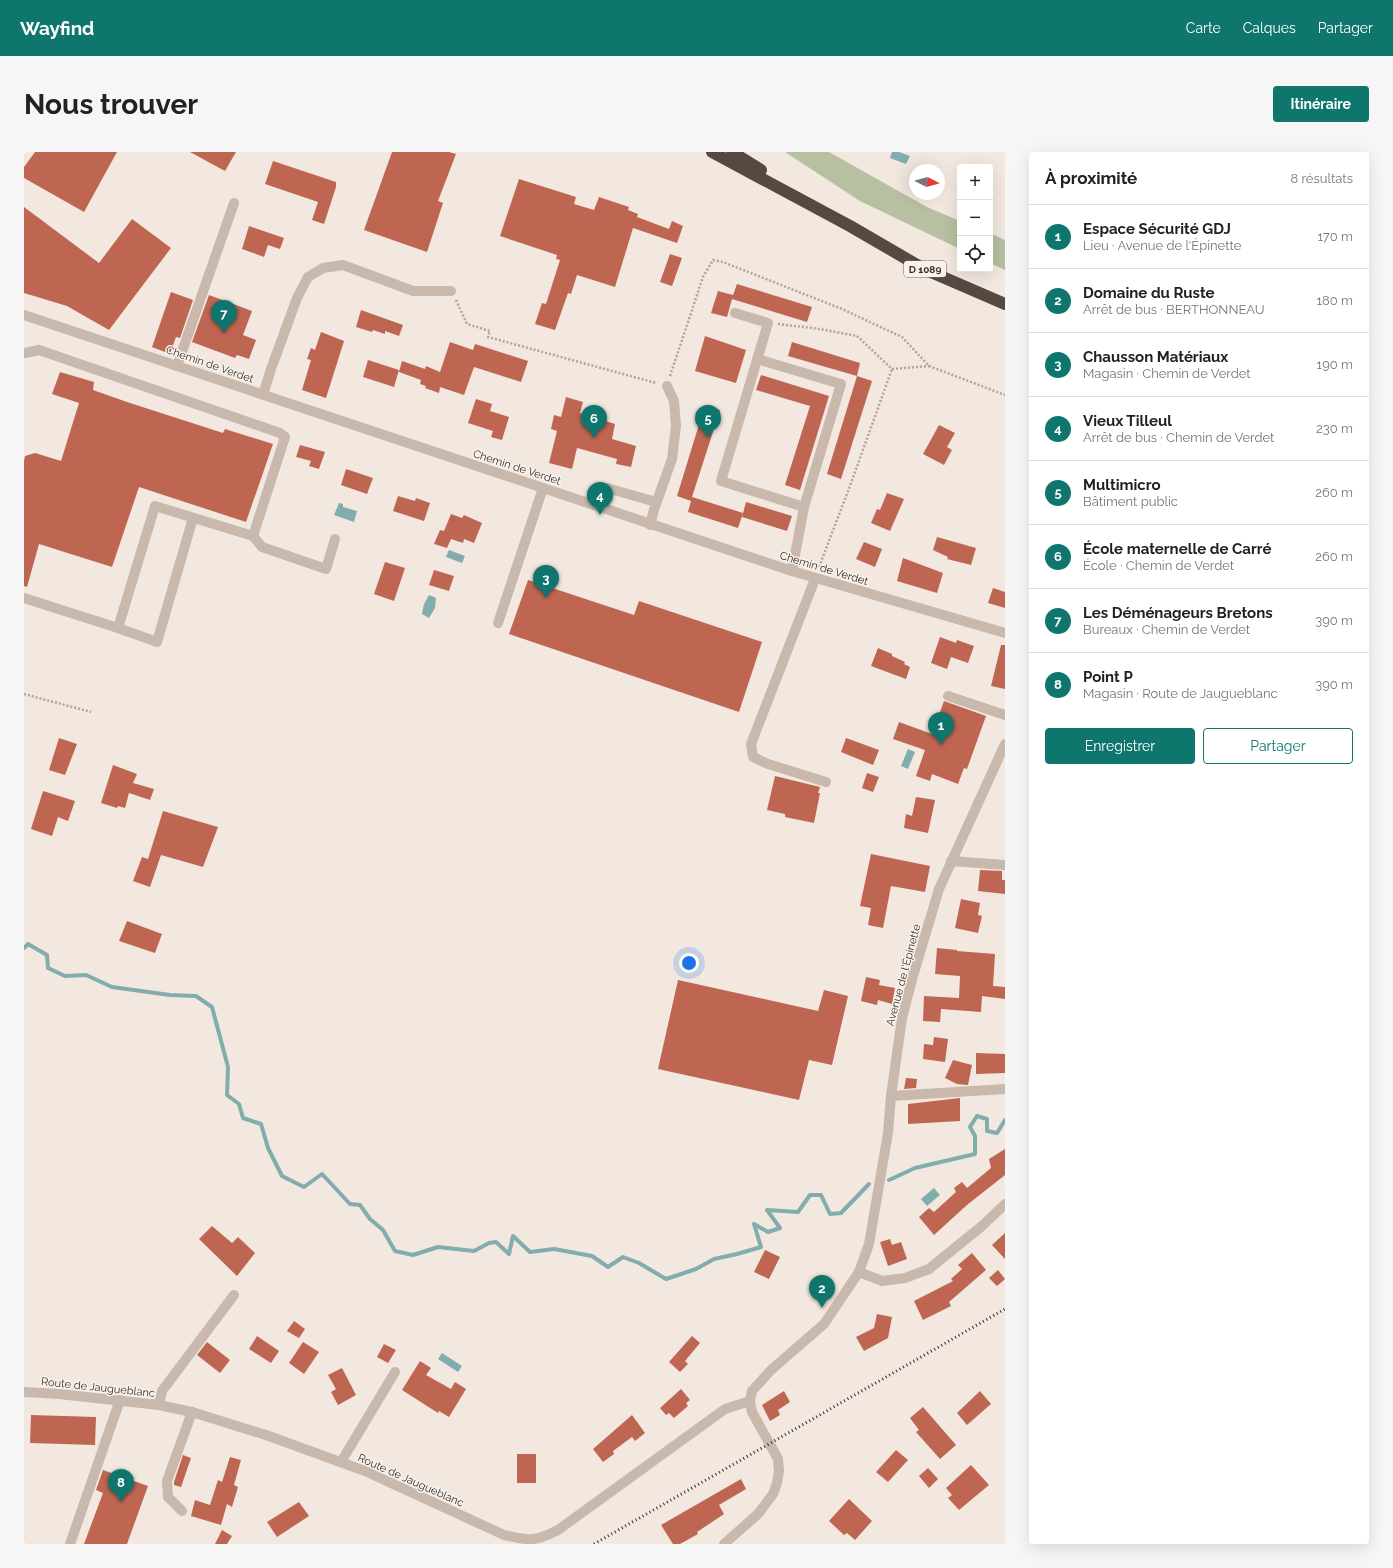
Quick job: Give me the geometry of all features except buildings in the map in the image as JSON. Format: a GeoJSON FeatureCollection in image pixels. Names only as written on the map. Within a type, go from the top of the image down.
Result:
{"type":"FeatureCollection","features":[{"type":"Feature","properties":{"kind":"highway"},"geometry":{"type":"LineString","coordinates":[[712,152],[850,226]]}},
{"type":"Feature","properties":{"kind":"highway","name":"D 1089"},"geometry":{"type":"LineString","coordinates":[[732,152],[850,226],[924,269],[1005,304]]}},
{"type":"Feature","properties":{"kind":"street"},"geometry":{"type":"LineString","coordinates":[[177,366],[234,203]]}},
{"type":"Feature","properties":{"kind":"street"},"geometry":{"type":"LineString","coordinates":[[263,395],[271,369],[298,298],[308,277],[323,268],[343,265],[412,291],[452,290]]}},
{"type":"Feature","properties":{"kind":"street"},"geometry":{"type":"LineString","coordinates":[[735,313],[768,323],[721,481],[804,507]]}},
{"type":"Feature","properties":{"kind":"street","name":"Chemin de Verdet"},"geometry":{"type":"LineString","coordinates":[[24,315],[792,572],[1005,633]]}},
{"type":"Feature","properties":{"kind":"street"},"geometry":{"type":"LineString","coordinates":[[25,353],[39,350],[280,433],[285,437],[253,536]]}},
{"type":"Feature","properties":{"kind":"street"},"geometry":{"type":"LineString","coordinates":[[757,359],[840,384],[804,507],[792,572]]}},
{"type":"Feature","properties":{"kind":"street"},"geometry":{"type":"LineString","coordinates":[[650,525],[672,460],[676,426],[674,401],[667,386]]}},
{"type":"Feature","properties":{"kind":"street"},"geometry":{"type":"LineString","coordinates":[[498,623],[543,488]]}},
{"type":"Feature","properties":{"kind":"street"},"geometry":{"type":"LineString","coordinates":[[602,508],[607,488],[656,502],[656,504]]}},
{"type":"Feature","properties":{"kind":"street"},"geometry":{"type":"LineString","coordinates":[[118,628],[155,506],[253,536],[262,547],[326,569],[335,539]]}},
{"type":"Feature","properties":{"kind":"street"},"geometry":{"type":"LineString","coordinates":[[24,598],[157,642],[193,518]]}},
{"type":"Feature","properties":{"kind":"street"},"geometry":{"type":"LineString","coordinates":[[815,579],[751,744],[752,757],[768,764],[826,782]]}},
{"type":"Feature","properties":{"kind":"street"},"geometry":{"type":"LineString","coordinates":[[948,696],[1005,715]]}},
{"type":"Feature","properties":{"kind":"street","name":"Avenue de l'Épinette"},"geometry":{"type":"LineString","coordinates":[[750,1401],[752,1391],[762,1379],[824,1324],[834,1312],[859,1272],[870,1236],[888,1133],[891,1096],[902,1018],[913,976],[939,889],[1005,744]]}},
{"type":"Feature","properties":{"kind":"street"},"geometry":{"type":"LineString","coordinates":[[951,861],[1005,865]]}},
{"type":"Feature","properties":{"kind":"street"},"geometry":{"type":"LineString","coordinates":[[891,1096],[1005,1089]]}},
{"type":"Feature","properties":{"kind":"street"},"geometry":{"type":"LineString","coordinates":[[859,1272],[882,1280],[905,1278],[929,1269],[982,1226],[1005,1204]]}},
{"type":"Feature","properties":{"kind":"street"},"geometry":{"type":"LineString","coordinates":[[159,1405],[162,1391],[234,1295]]}},
{"type":"Feature","properties":{"kind":"street"},"geometry":{"type":"LineString","coordinates":[[341,1462],[395,1372]]}},
{"type":"Feature","properties":{"kind":"street","name":"Route de Jaugueblanc"},"geometry":{"type":"LineString","coordinates":[[24,1392],[120,1400],[159,1405],[192,1412],[266,1435],[365,1471],[504,1535],[521,1540],[531,1540],[545,1537],[558,1530],[725,1409],[750,1401]]}},
{"type":"Feature","properties":{"kind":"street"},"geometry":{"type":"LineString","coordinates":[[70,1544],[120,1400]]}},
{"type":"Feature","properties":{"kind":"street"},"geometry":{"type":"LineString","coordinates":[[724,1544],[758,1514],[773,1494],[777,1483],[779,1471],[778,1459],[752,1412],[750,1401]]}},
{"type":"Feature","properties":{"kind":"street"},"geometry":{"type":"LineString","coordinates":[[182,1511],[168,1497],[167,1481],[192,1412]]}},
{"type":"Feature","properties":{"kind":"path"},"geometry":{"type":"LineString","coordinates":[[452,290],[467,324],[490,331],[488,337],[667,386],[703,277],[713,260],[723,262],[842,309],[902,337],[929,366]]}},
{"type":"Feature","properties":{"kind":"path"},"geometry":{"type":"LineString","coordinates":[[768,323],[820,329],[858,336],[892,369],[929,366],[1005,395]]}},
{"type":"Feature","properties":{"kind":"path"},"geometry":{"type":"LineString","coordinates":[[815,579],[892,369]]}},
{"type":"Feature","properties":{"kind":"path"},"geometry":{"type":"LineString","coordinates":[[24,694],[91,712]]}},
{"type":"Feature","properties":{"kind":"green space"},"geometry":{"type":"Polygon","coordinates":[[[785,152],[829,152],[909,197],[909,200],[915,200],[957,220],[957,248],[860,201],[785,152]]]}},
{"type":"Feature","properties":{"kind":"green space"},"geometry":{"type":"Polygon","coordinates":[[[993,234],[1005,240],[1005,270],[993,264],[993,234]]]}},
{"type":"Feature","properties":{"kind":"water"},"geometry":{"type":"Polygon","coordinates":[[[892,152],[899,152],[910,156],[906,164],[890,158],[892,152]]]}},
{"type":"Feature","properties":{"kind":"water"},"geometry":{"type":"Polygon","coordinates":[[[339,503],[343,504],[343,507],[357,511],[354,522],[334,515],[339,503]]]}},
{"type":"Feature","properties":{"kind":"water"},"geometry":{"type":"Polygon","coordinates":[[[449,550],[465,556],[462,563],[446,557],[449,550]]]}},
{"type":"Feature","properties":{"kind":"water"},"geometry":{"type":"Polygon","coordinates":[[[429,595],[436,598],[435,608],[429,618],[422,614],[424,604],[429,595]]]}},
{"type":"Feature","properties":{"kind":"water"},"geometry":{"type":"Polygon","coordinates":[[[908,749],[915,752],[908,769],[901,766],[908,749]]]}},
{"type":"Feature","properties":{"kind":"water"},"geometry":{"type":"Polygon","coordinates":[[[934,1188],[940,1195],[927,1206],[921,1199],[934,1188]]]}},
{"type":"Feature","properties":{"kind":"water"},"geometry":{"type":"Polygon","coordinates":[[[442,1353],[462,1366],[458,1372],[438,1359],[442,1353]]]}},
{"type":"Feature","properties":{"kind":"waterway"},"geometry":{"type":"LineString","coordinates":[[24,948],[28,944],[47,955],[48,968],[65,976],[86,975],[112,987],[170,995],[196,996],[212,1007],[228,1067],[227,1095],[239,1104],[243,1118],[261,1124],[268,1148],[282,1176],[304,1187],[322,1174],[350,1204],[360,1205],[370,1219],[383,1230],[395,1251],[413,1255],[438,1247],[474,1251],[489,1243],[496,1242],[509,1254],[513,1236],[530,1252],[554,1249],[592,1256],[608,1267],[623,1257],[639,1263],[666,1279],[696,1269],[714,1259],[761,1247],[754,1224],[768,1232],[780,1228],[767,1210],[798,1212],[810,1195],[821,1195],[830,1214],[841,1213],[869,1184]]}},
{"type":"Feature","properties":{"kind":"waterway"},"geometry":{"type":"LineString","coordinates":[[889,1180],[915,1168],[975,1154],[975,1136],[970,1127],[977,1116],[987,1119],[987,1131],[997,1133],[1005,1120]]}},
{"type":"Feature","properties":{"kind":"railway"},"geometry":{"type":"LineString","coordinates":[[594,1544],[1005,1309]]}},
{"type":"Feature","properties":{"kind":"place","name":"Les Déménageurs Bretons"},"geometry":{"type":"Point","coordinates":[224,333]}},
{"type":"Feature","properties":{"kind":"place","name":"École maternelle de Carré"},"geometry":{"type":"Point","coordinates":[594,438]}},
{"type":"Feature","properties":{"kind":"place","name":"Multimicro"},"geometry":{"type":"Point","coordinates":[708,438]}},
{"type":"Feature","properties":{"kind":"place","name":"Vieux Tilleul"},"geometry":{"type":"Point","coordinates":[600,515]}},
{"type":"Feature","properties":{"kind":"place","name":"Chausson Matériaux"},"geometry":{"type":"Point","coordinates":[546,598]}},
{"type":"Feature","properties":{"kind":"place","name":"Espace Sécurité GDJ"},"geometry":{"type":"Point","coordinates":[941,745]}},
{"type":"Feature","properties":{"kind":"place","name":"Domaine du Ruste"},"geometry":{"type":"Point","coordinates":[822,1308]}},
{"type":"Feature","properties":{"kind":"place","name":"Point P"},"geometry":{"type":"Point","coordinates":[121,1502]}}]}
